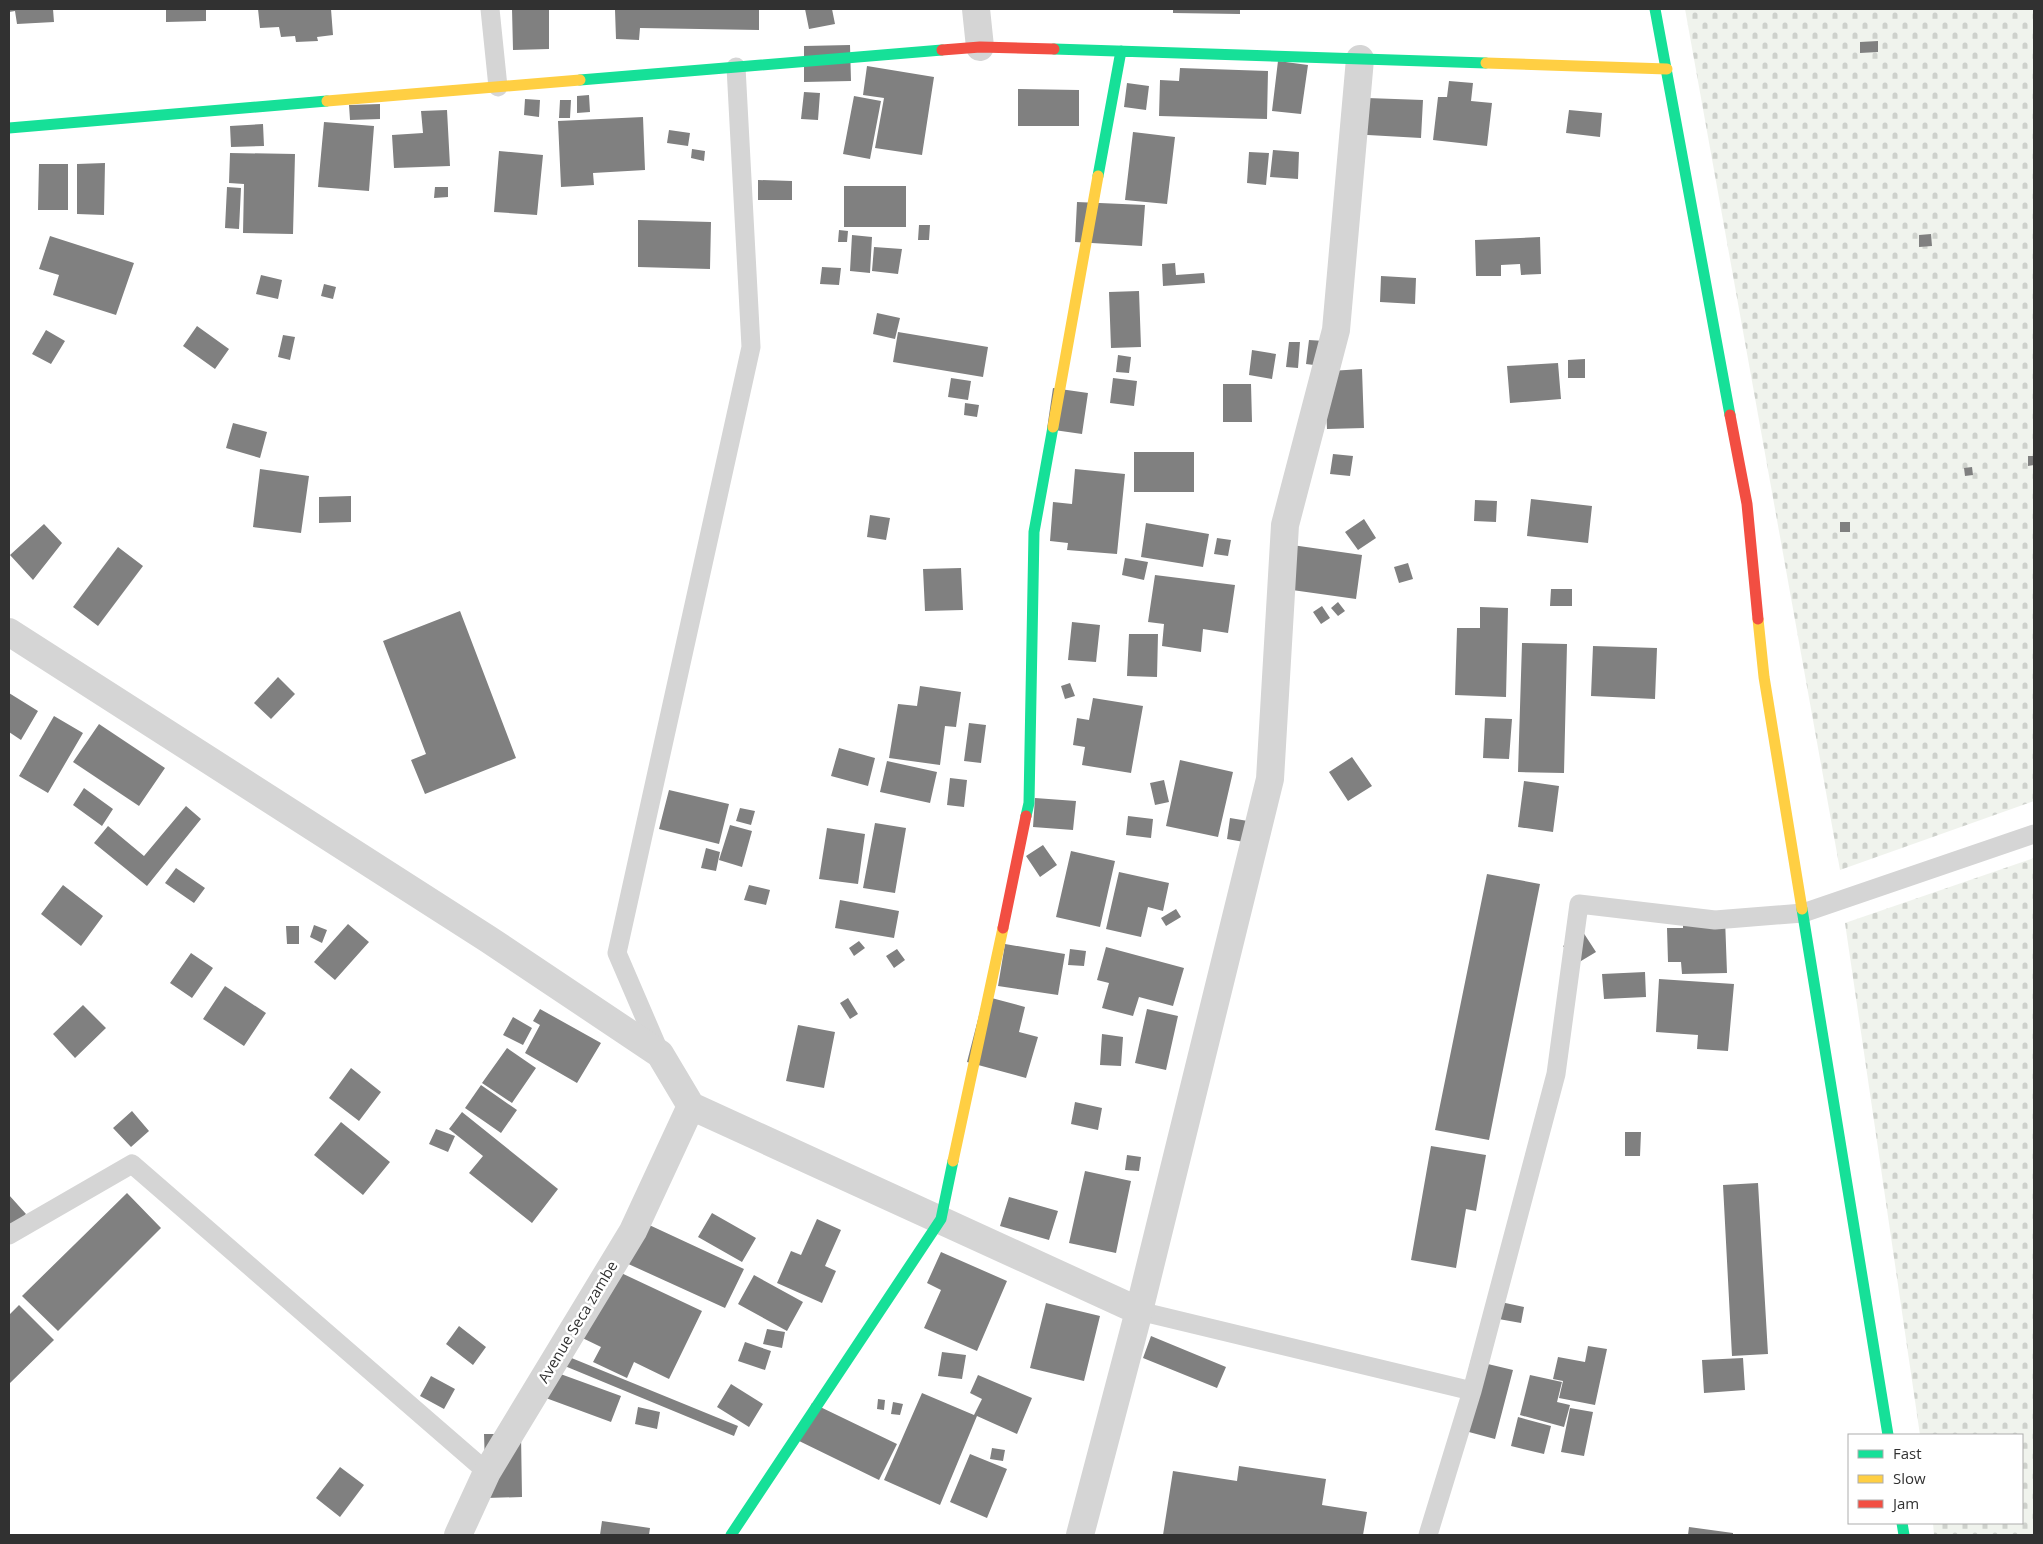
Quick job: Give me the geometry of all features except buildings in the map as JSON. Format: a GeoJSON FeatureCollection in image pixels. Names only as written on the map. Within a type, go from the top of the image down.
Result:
{"type":"FeatureCollection","features":[{"type":"Feature","properties":{"kind":"street"},"geometry":{"type":"LineString","coordinates":[[976,9],[980,47]]}},
{"type":"Feature","properties":{"kind":"street"},"geometry":{"type":"LineString","coordinates":[[1655,9],[1747,504],[1764,677],[1888,1434]]}},
{"type":"Feature","properties":{"kind":"street"},"geometry":{"type":"LineString","coordinates":[[9,128],[980,47],[1667,69]]}},
{"type":"Feature","properties":{"kind":"street"},"geometry":{"type":"LineString","coordinates":[[731,1535],[940,1219],[1029,803],[1034,532],[1121,51]]}},
{"type":"Feature","properties":{"kind":"street"},"geometry":{"type":"LineString","coordinates":[[1080,1535],[1139,1311],[1270,778],[1285,525],[1336,330],[1360,59]]}},
{"type":"Feature","properties":{"kind":"street"},"geometry":{"type":"LineString","coordinates":[[9,632],[488,939],[660,1054],[692,1106],[1139,1311]]}},
{"type":"Feature","properties":{"kind":"street","name":"Avenue Seca zambe"},"geometry":{"type":"LineString","coordinates":[[458,1535],[487,1472],[633,1230],[692,1106]]}},
{"type":"Feature","properties":{"kind":"lane"},"geometry":{"type":"LineString","coordinates":[[490,9],[498,87]]}},
{"type":"Feature","properties":{"kind":"lane"},"geometry":{"type":"LineString","coordinates":[[660,1054],[617,953],[751,347],[736,67]]}},
{"type":"Feature","properties":{"kind":"lane"},"geometry":{"type":"LineString","coordinates":[[1428,1535],[1472,1391],[1556,1074],[1579,904],[1715,920],[1804,913],[2034,834]]}},
{"type":"Feature","properties":{"kind":"lane"},"geometry":{"type":"LineString","coordinates":[[9,1235],[132,1164],[487,1472]]}},
{"type":"Feature","properties":{"kind":"lane"},"geometry":{"type":"LineString","coordinates":[[1139,1311],[1472,1391]]}},
{"type":"Feature","properties":{"kind":"green space"},"geometry":{"type":"Polygon","coordinates":[[[1685,9],[2034,9],[2034,801],[1840,870],[1685,9]]]}},
{"type":"Feature","properties":{"kind":"green space"},"geometry":{"type":"Polygon","coordinates":[[[2034,858],[2034,1535],[1934,1535],[1933,1524],[2023,1524],[2023,1434],[1920,1434],[1845,923],[2034,858]]]}},
{"type":"Feature","properties":{"kind":"traffic: fast"},"geometry":{"type":"LineString","coordinates":[[1655,9],[1730,415]]}},
{"type":"Feature","properties":{"kind":"traffic: fast"},"geometry":{"type":"LineString","coordinates":[[1054,49],[1486,63]]}},
{"type":"Feature","properties":{"kind":"traffic: fast"},"geometry":{"type":"LineString","coordinates":[[580,80],[942,50]]}},
{"type":"Feature","properties":{"kind":"traffic: fast"},"geometry":{"type":"LineString","coordinates":[[1098,176],[1121,51]]}},
{"type":"Feature","properties":{"kind":"traffic: fast"},"geometry":{"type":"LineString","coordinates":[[9,128],[327,101]]}},
{"type":"Feature","properties":{"kind":"traffic: fast"},"geometry":{"type":"LineString","coordinates":[[1026,816],[1029,803],[1034,532],[1053,427]]}},
{"type":"Feature","properties":{"kind":"traffic: fast"},"geometry":{"type":"LineString","coordinates":[[1802,909],[1888,1434]]}},
{"type":"Feature","properties":{"kind":"traffic: fast"},"geometry":{"type":"LineString","coordinates":[[731,1535],[941,1219],[953,1161]]}},
{"type":"Feature","properties":{"kind":"traffic: fast"},"geometry":{"type":"LineString","coordinates":[[1902,1524],[1904,1535]]}},
{"type":"Feature","properties":{"kind":"traffic: slow"},"geometry":{"type":"LineString","coordinates":[[1486,63],[1667,69]]}},
{"type":"Feature","properties":{"kind":"traffic: slow"},"geometry":{"type":"LineString","coordinates":[[327,101],[580,80]]}},
{"type":"Feature","properties":{"kind":"traffic: slow"},"geometry":{"type":"LineString","coordinates":[[1053,427],[1098,176]]}},
{"type":"Feature","properties":{"kind":"traffic: slow"},"geometry":{"type":"LineString","coordinates":[[1758,619],[1764,677],[1802,909]]}},
{"type":"Feature","properties":{"kind":"traffic: slow"},"geometry":{"type":"LineString","coordinates":[[953,1161],[1003,928]]}},
{"type":"Feature","properties":{"kind":"traffic: jam"},"geometry":{"type":"LineString","coordinates":[[942,50],[980,47],[1054,49]]}},
{"type":"Feature","properties":{"kind":"traffic: jam"},"geometry":{"type":"LineString","coordinates":[[1730,415],[1747,504],[1758,619]]}},
{"type":"Feature","properties":{"kind":"traffic: jam"},"geometry":{"type":"LineString","coordinates":[[1003,928],[1026,816]]}}]}
